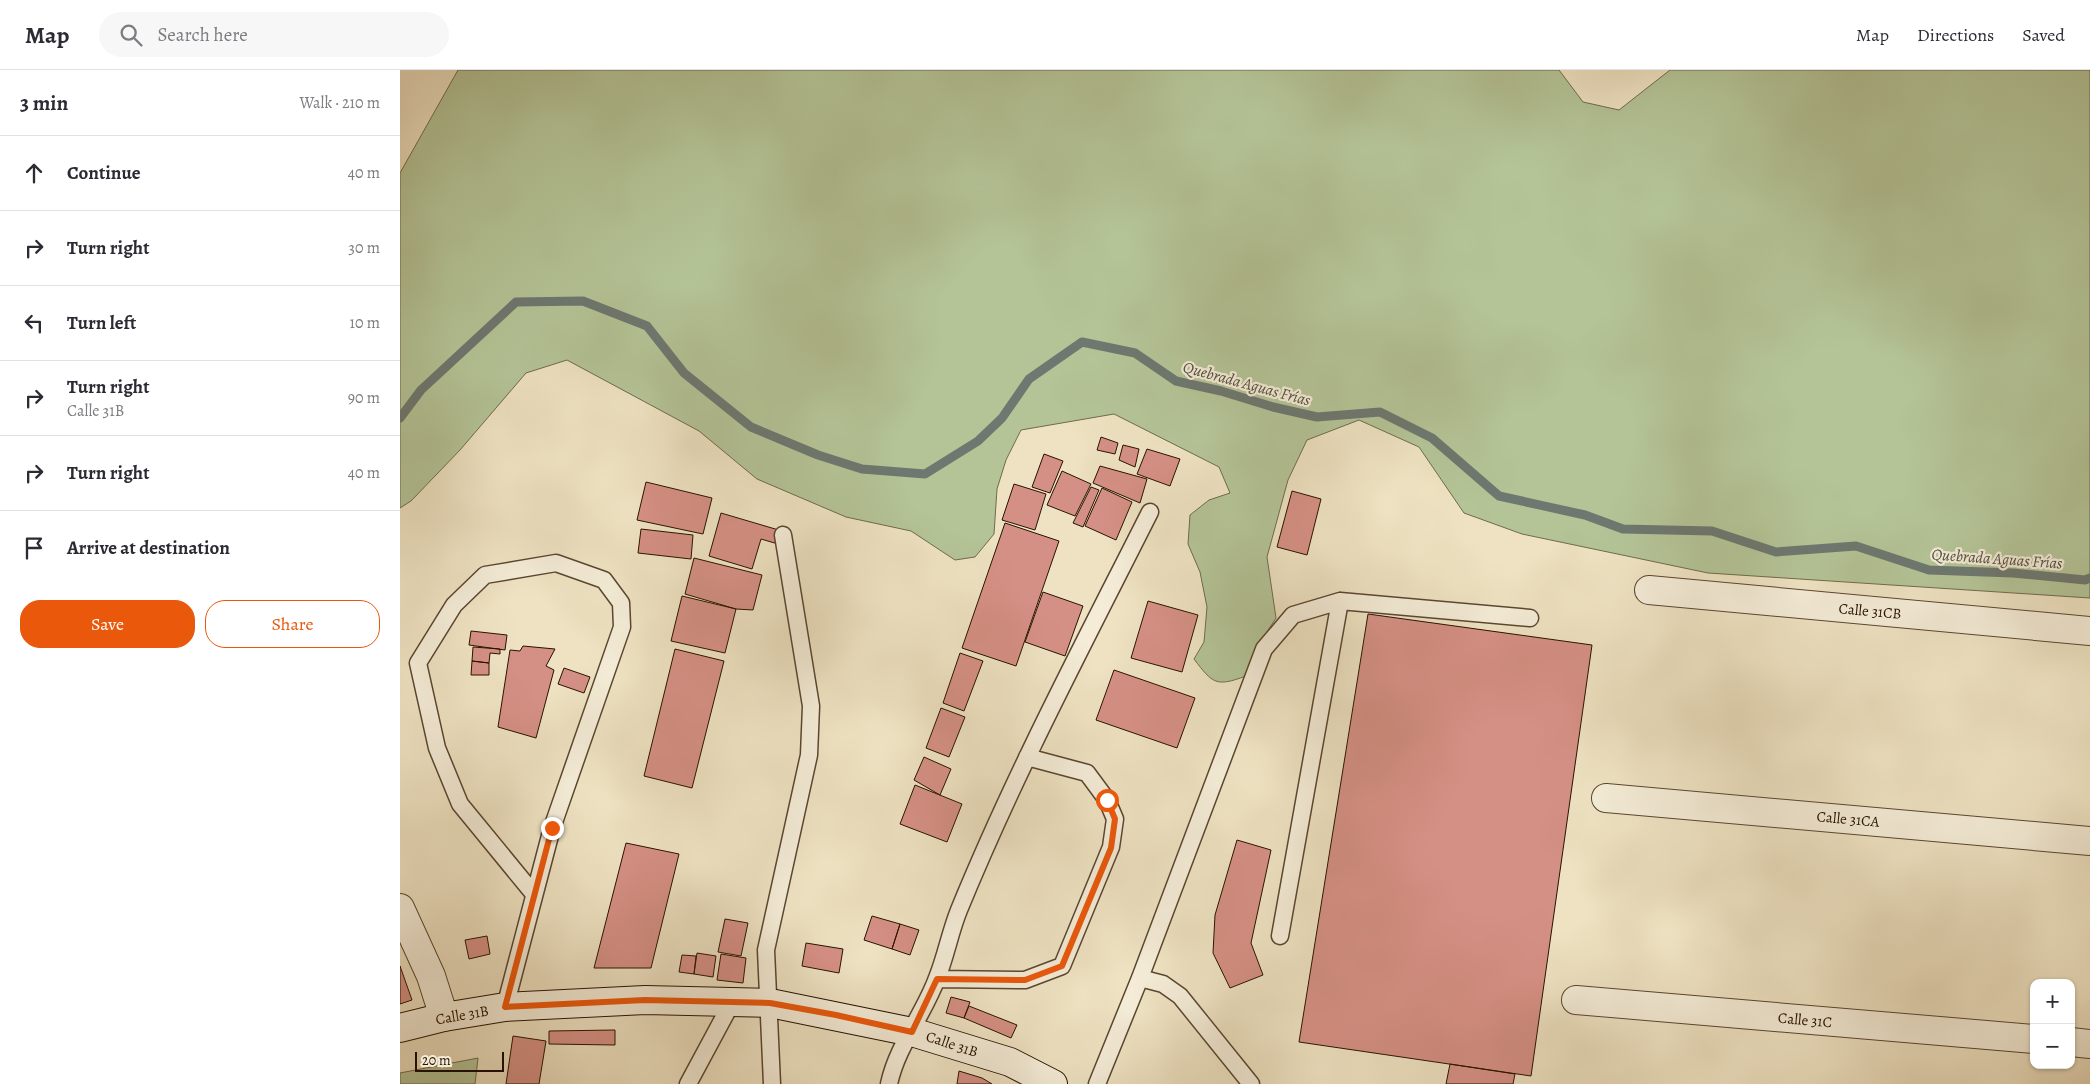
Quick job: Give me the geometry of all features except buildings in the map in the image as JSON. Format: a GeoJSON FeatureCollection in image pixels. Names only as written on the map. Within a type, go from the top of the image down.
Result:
{"type":"FeatureCollection","features":[{"type":"Feature","properties":{"kind":"street","name":"Calle 31CB"},"geometry":{"type":"LineString","coordinates":[[1649,590],[2090,631]]}},
{"type":"Feature","properties":{"kind":"street","name":"Calle 31CA"},"geometry":{"type":"LineString","coordinates":[[1606,798],[2090,841]]}},
{"type":"Feature","properties":{"kind":"street"},"geometry":{"type":"LineString","coordinates":[[400,908],[431,976],[444,1017]]}},
{"type":"Feature","properties":{"kind":"street","name":"Calle 31B"},"geometry":{"type":"LineString","coordinates":[[400,1028],[444,1017],[505,1007],[645,1000],[731,1004],[770,1003],[912,1032],[1010,1062],[1052,1084]]}},
{"type":"Feature","properties":{"kind":"street","name":"Calle 31C"},"geometry":{"type":"LineString","coordinates":[[1576,1000],[2030,1039]]}},
{"type":"Feature","properties":{"kind":"street"},"geometry":{"type":"LineString","coordinates":[[2075,1042],[2090,1044]]}},
{"type":"Feature","properties":{"kind":"lane"},"geometry":{"type":"LineString","coordinates":[[889,1084],[893,1066],[912,1032],[937,979],[959,911],[1027,757],[1150,512]]}},
{"type":"Feature","properties":{"kind":"lane"},"geometry":{"type":"LineString","coordinates":[[772,1084],[770,1003],[766,950],[809,755],[811,706],[783,535]]}},
{"type":"Feature","properties":{"kind":"lane"},"geometry":{"type":"LineString","coordinates":[[505,1007],[552,828],[622,627],[621,604],[604,580],[556,563],[485,575],[454,605],[418,663],[437,748],[460,804],[534,893]]}},
{"type":"Feature","properties":{"kind":"lane"},"geometry":{"type":"LineString","coordinates":[[1280,936],[1340,601]]}},
{"type":"Feature","properties":{"kind":"lane"},"geometry":{"type":"LineString","coordinates":[[1097,1084],[1140,978],[1264,649],[1293,615],[1340,601],[1530,618]]}},
{"type":"Feature","properties":{"kind":"lane"},"geometry":{"type":"LineString","coordinates":[[937,979],[1025,980],[1062,966],[1111,848],[1115,819],[1107,800],[1087,773],[1027,757]]}},
{"type":"Feature","properties":{"kind":"lane"},"geometry":{"type":"LineString","coordinates":[[1140,978],[1163,984],[1180,996],[1251,1084]]}},
{"type":"Feature","properties":{"kind":"lane"},"geometry":{"type":"LineString","coordinates":[[688,1084],[731,1004]]}},
{"type":"Feature","properties":{"kind":"green space"},"geometry":{"type":"Polygon","coordinates":[[[458,70],[1559,70],[1583,102],[1619,110],[1670,70],[2090,70],[2090,598],[1708,573],[1522,534],[1464,513],[1419,447],[1359,420],[1307,440],[1288,480],[1267,557],[1276,618],[1259,644],[1246,676],[1228,682],[1221,682],[1206,674],[1194,659],[1204,642],[1207,607],[1200,572],[1188,544],[1190,515],[1209,500],[1230,493],[1219,467],[1114,414],[1021,430],[1006,460],[997,489],[994,534],[975,557],[955,560],[911,531],[846,517],[757,479],[699,431],[567,360],[526,373],[460,450],[411,501],[400,508],[400,173],[458,70]]]}},
{"type":"Feature","properties":{"kind":"green space"},"geometry":{"type":"Polygon","coordinates":[[[478,1058],[475,1084],[400,1084],[400,1073],[478,1058]]]}},
{"type":"Feature","properties":{"kind":"waterway","name":"Quebrada Aguas Frías"},"geometry":{"type":"LineString","coordinates":[[400,418],[421,390],[516,302],[583,301],[647,326],[684,373],[751,427],[818,455],[862,469],[925,474],[978,441],[1002,418],[1029,379],[1082,342],[1135,353],[1176,381],[1221,391],[1273,407],[1317,417],[1380,412],[1432,438],[1499,496],[1585,515],[1623,529],[1712,531],[1776,552],[1856,546],[1929,570],[2013,573],[2085,580],[2090,578]]}},
{"type":"Feature","properties":{"kind":"route"},"geometry":{"type":"LineString","coordinates":[[552,828],[505,1007],[645,1000],[731,1004],[770,1003],[912,1032],[937,979],[1025,980],[1062,966],[1111,848],[1115,819],[1107,800]]}}]}
